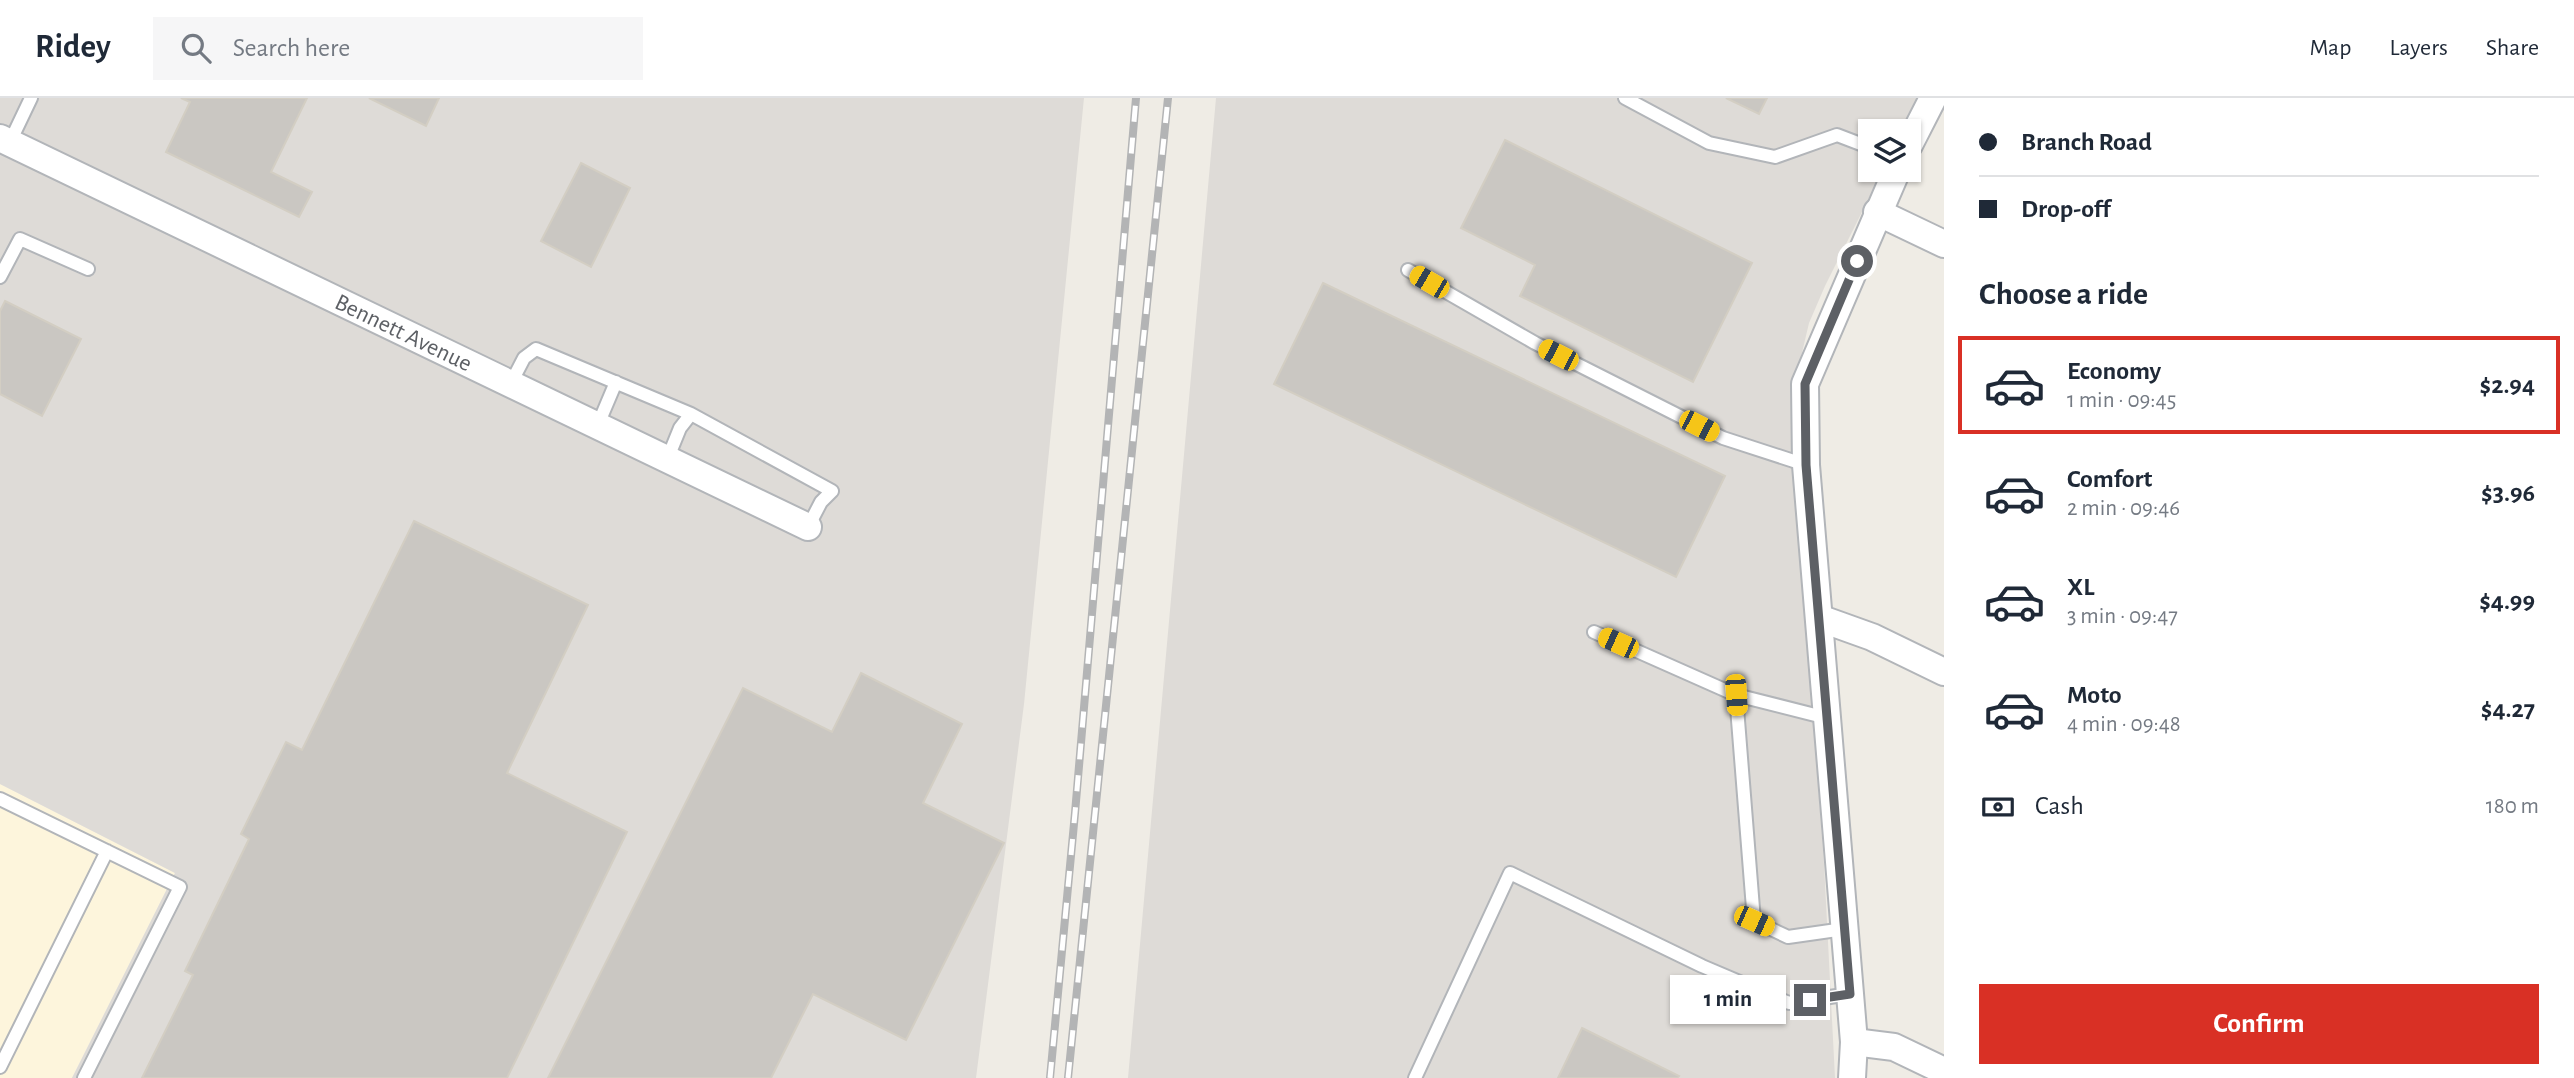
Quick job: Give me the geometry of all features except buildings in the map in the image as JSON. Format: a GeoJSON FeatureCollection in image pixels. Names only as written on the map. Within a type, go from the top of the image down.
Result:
{"type":"FeatureCollection","features":[{"type":"Feature","properties":{"kind":"street"},"geometry":{"type":"LineString","coordinates":[[1921,122],[1933,98]]}},
{"type":"Feature","properties":{"kind":"street","name":"Bennett Avenue"},"geometry":{"type":"LineString","coordinates":[[5,140],[808,527]]}},
{"type":"Feature","properties":{"kind":"street"},"geometry":{"type":"LineString","coordinates":[[1852,1078],[1854,1042],[1806,465],[1805,384],[1891,182]]}},
{"type":"Feature","properties":{"kind":"street"},"geometry":{"type":"LineString","coordinates":[[1877,212],[1944,244]]}},
{"type":"Feature","properties":{"kind":"street"},"geometry":{"type":"LineString","coordinates":[[1819,618],[1872,637],[1944,672]]}},
{"type":"Feature","properties":{"kind":"street"},"geometry":{"type":"LineString","coordinates":[[1854,1042],[1894,1047],[1944,1071]]}},
{"type":"Feature","properties":{"kind":"lane"},"geometry":{"type":"LineString","coordinates":[[5,140],[31,98]]}},
{"type":"Feature","properties":{"kind":"lane"},"geometry":{"type":"LineString","coordinates":[[1625,98],[1709,143],[1775,157],[1837,135],[1858,143]]}},
{"type":"Feature","properties":{"kind":"lane"},"geometry":{"type":"LineString","coordinates":[[0,277],[20,239],[88,269]]}},
{"type":"Feature","properties":{"kind":"lane"},"geometry":{"type":"LineString","coordinates":[[1408,270],[1535,343],[1723,438],[1806,465]]}},
{"type":"Feature","properties":{"kind":"lane"},"geometry":{"type":"LineString","coordinates":[[510,385],[524,358],[536,349],[691,414],[832,491],[821,502],[808,527]]}},
{"type":"Feature","properties":{"kind":"lane"},"geometry":{"type":"LineString","coordinates":[[597,426],[616,382]]}},
{"type":"Feature","properties":{"kind":"lane"},"geometry":{"type":"LineString","coordinates":[[667,460],[680,428],[691,414]]}},
{"type":"Feature","properties":{"kind":"lane"},"geometry":{"type":"LineString","coordinates":[[1594,632],[1736,695],[1828,718]]}},
{"type":"Feature","properties":{"kind":"lane"},"geometry":{"type":"LineString","coordinates":[[1736,695],[1754,921],[1788,937],[1844,929]]}},
{"type":"Feature","properties":{"kind":"lane"},"geometry":{"type":"LineString","coordinates":[[0,799],[180,887],[84,1078]]}},
{"type":"Feature","properties":{"kind":"lane"},"geometry":{"type":"LineString","coordinates":[[0,1067],[107,851]]}},
{"type":"Feature","properties":{"kind":"lane"},"geometry":{"type":"LineString","coordinates":[[1415,1078],[1510,873],[1702,966],[1789,1003],[1850,994]]}},
{"type":"Feature","properties":{"kind":"shaded area"},"geometry":{"type":"Polygon","coordinates":[[[0,98],[1084,98],[1024,704],[976,1078],[72,1078],[175,873],[0,784],[0,98]]]}},
{"type":"Feature","properties":{"kind":"shaded area"},"geometry":{"type":"Polygon","coordinates":[[[1216,98],[1920,98],[1909,119],[1858,119],[1858,182],[1877,182],[1809,323],[1792,395],[1794,468],[1824,864],[1835,1078],[1128,1078],[1216,98]]]}},
{"type":"Feature","properties":{"kind":"shaded area"},"geometry":{"type":"Polygon","coordinates":[[[0,784],[175,873],[72,1078],[0,1078],[0,784]]]}},
{"type":"Feature","properties":{"kind":"railway"},"geometry":{"type":"LineString","coordinates":[[1050,1078],[1136,98]]}},
{"type":"Feature","properties":{"kind":"railway"},"geometry":{"type":"LineString","coordinates":[[1068,1078],[1168,98]]}},
{"type":"Feature","properties":{"kind":"route"},"geometry":{"type":"LineString","coordinates":[[1810,1000],[1850,994],[1806,465],[1805,384],[1857,261]]}}]}
